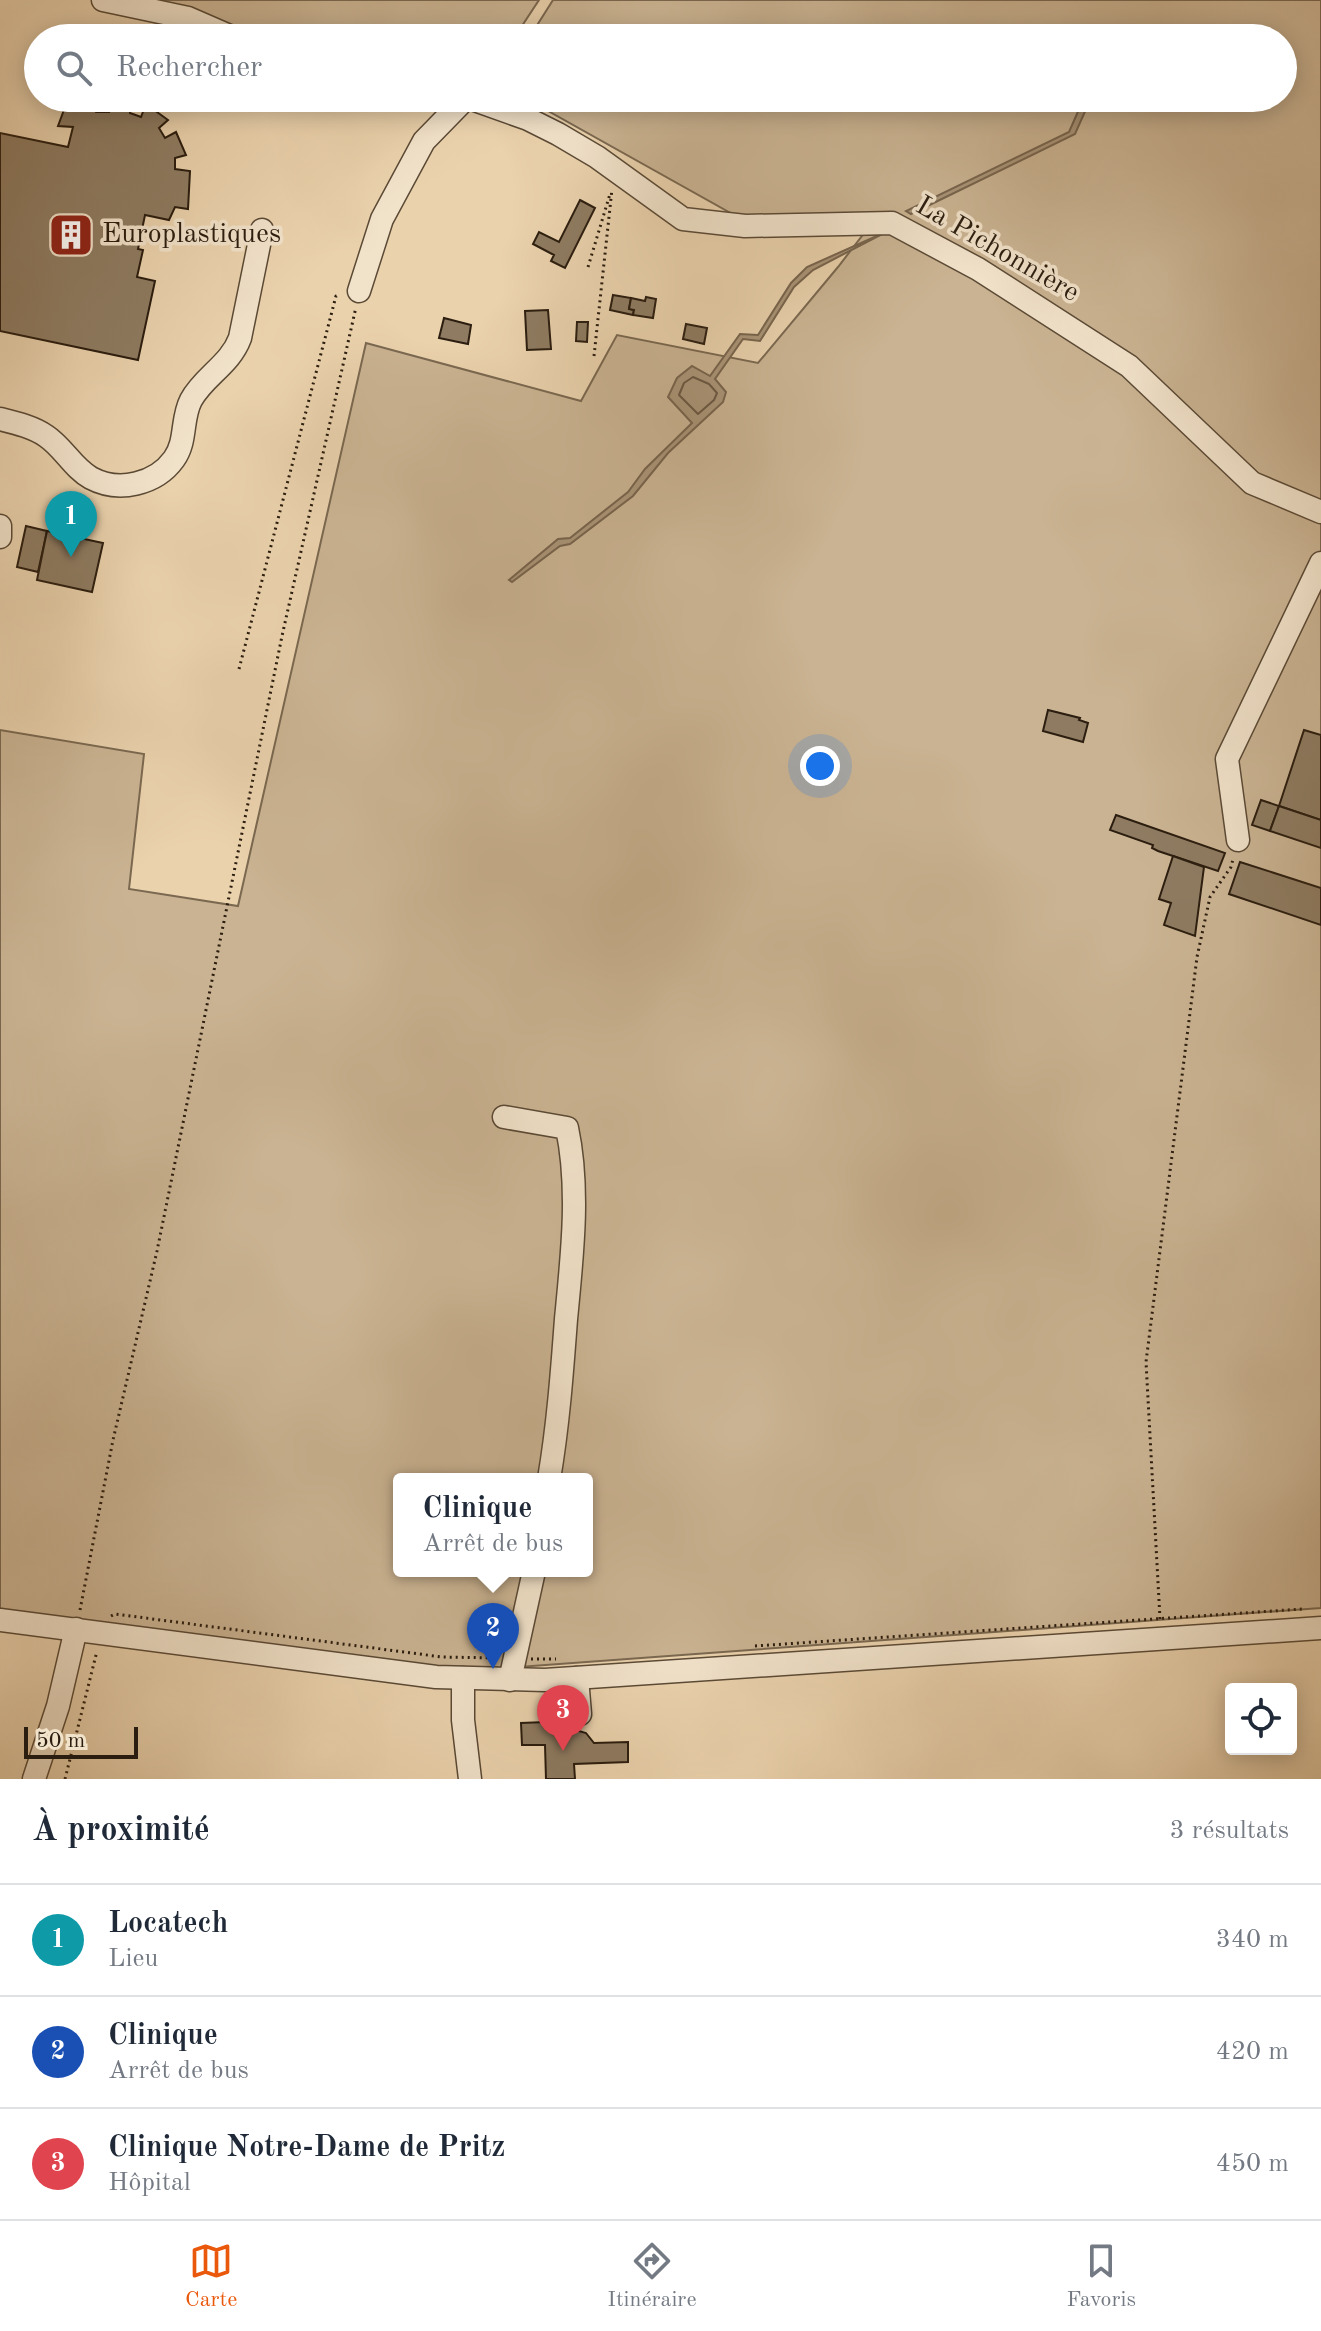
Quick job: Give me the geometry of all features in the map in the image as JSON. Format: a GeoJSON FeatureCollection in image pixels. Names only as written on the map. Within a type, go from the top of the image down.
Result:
{"type":"FeatureCollection","features":[{"type":"Feature","properties":{"kind":"street"},"geometry":{"type":"LineString","coordinates":[[103,0],[188,18],[202,24]]}},
{"type":"Feature","properties":{"kind":"street"},"geometry":{"type":"LineString","coordinates":[[359,291],[382,219],[424,141],[453,112]]}},
{"type":"Feature","properties":{"kind":"street","name":"La Pichonnière"},"geometry":{"type":"LineString","coordinates":[[508,112],[528,119],[597,157],[617,182],[683,219],[745,226],[892,223],[978,269],[1129,366],[1252,483],[1321,512]]}},
{"type":"Feature","properties":{"kind":"street"},"geometry":{"type":"LineString","coordinates":[[0,419],[47,436],[90,477],[106,484],[138,484],[167,467],[182,443],[190,401],[198,389],[228,362],[236,349],[262,230]]}},
{"type":"Feature","properties":{"kind":"street"},"geometry":{"type":"LineString","coordinates":[[0,526],[0,537]]}},
{"type":"Feature","properties":{"kind":"street"},"geometry":{"type":"LineString","coordinates":[[1238,840],[1227,759],[1321,563]]}},
{"type":"Feature","properties":{"kind":"street"},"geometry":{"type":"LineString","coordinates":[[504,1117],[567,1128],[573,1157],[571,1263],[556,1440],[550,1473]]}},
{"type":"Feature","properties":{"kind":"street"},"geometry":{"type":"LineString","coordinates":[[513,1669],[533,1577]]}},
{"type":"Feature","properties":{"kind":"street"},"geometry":{"type":"LineString","coordinates":[[0,1620],[463,1678],[513,1669],[577,1678],[1160,1628],[1321,1628]]}},
{"type":"Feature","properties":{"kind":"street"},"geometry":{"type":"LineString","coordinates":[[34,1779],[58,1706],[76,1629]]}},
{"type":"Feature","properties":{"kind":"street"},"geometry":{"type":"LineString","coordinates":[[463,1678],[463,1720],[470,1779]]}},
{"type":"Feature","properties":{"kind":"street"},"geometry":{"type":"LineString","coordinates":[[577,1678],[580,1714]]}},
{"type":"Feature","properties":{"kind":"path"},"geometry":{"type":"LineString","coordinates":[[588,267],[617,182]]}},
{"type":"Feature","properties":{"kind":"path"},"geometry":{"type":"LineString","coordinates":[[594,356],[617,182]]}},
{"type":"Feature","properties":{"kind":"path"},"geometry":{"type":"LineString","coordinates":[[76,1629],[113,1440],[157,1251],[282,636],[359,291],[336,296],[239,669]]}},
{"type":"Feature","properties":{"kind":"path"},"geometry":{"type":"LineString","coordinates":[[1160,1628],[1146,1362],[1197,957],[1210,897],[1231,867],[1238,840]]}},
{"type":"Feature","properties":{"kind":"path"},"geometry":{"type":"LineString","coordinates":[[743,1647],[1160,1628],[1306,1609]]}},
{"type":"Feature","properties":{"kind":"path"},"geometry":{"type":"LineString","coordinates":[[65,1779],[100,1632],[106,1618],[115,1614],[513,1669],[555,1660]]}},
{"type":"Feature","properties":{"kind":"shaded area"},"geometry":{"type":"Polygon","coordinates":[[[132,0],[539,0],[523,24],[198,24],[132,0]]]}},
{"type":"Feature","properties":{"kind":"shaded area"},"geometry":{"type":"Polygon","coordinates":[[[553,0],[1321,0],[1321,1608],[463,1671],[0,1618],[0,730],[144,754],[129,889],[238,906],[366,343],[581,401],[617,335],[758,363],[875,219],[736,216],[550,112],[1297,112],[1297,24],[538,24],[553,0]]]}},
{"type":"Feature","properties":{"kind":"water"},"geometry":{"type":"Polygon","coordinates":[[[1078,112],[1085,112],[1075,134],[911,214],[906,211],[1069,132],[1078,112]]]}},
{"type":"Feature","properties":{"kind":"water"},"geometry":{"type":"Polygon","coordinates":[[[888,231],[813,270],[794,287],[760,341],[743,339],[715,379],[726,392],[723,402],[668,453],[633,496],[570,544],[560,546],[512,582],[509,580],[558,539],[570,538],[628,492],[645,469],[692,423],[668,397],[677,378],[692,366],[710,376],[740,334],[758,335],[791,283],[807,267],[888,231]]]}},
{"type":"Feature","properties":{"kind":"building","name":"Europlastiques"},"geometry":{"type":"Polygon","coordinates":[[[63,112],[130,112],[141,117],[143,112],[157,112],[168,120],[159,128],[165,138],[176,132],[186,155],[175,158],[175,169],[190,171],[188,209],[175,207],[169,220],[145,215],[138,249],[143,250],[137,277],[155,281],[138,360],[0,331],[0,133],[68,147],[73,127],[58,126],[63,112]]]}},
{"type":"Feature","properties":{"kind":"building"},"geometry":{"type":"Polygon","coordinates":[[[580,200],[595,208],[565,268],[551,261],[554,255],[533,244],[539,232],[559,242],[580,200]]]}},
{"type":"Feature","properties":{"kind":"building"},"geometry":{"type":"Polygon","coordinates":[[[613,295],[631,298],[629,309],[634,310],[633,315],[610,310],[613,295]]]}},
{"type":"Feature","properties":{"kind":"building"},"geometry":{"type":"Polygon","coordinates":[[[646,297],[656,299],[653,318],[633,315],[634,310],[629,309],[631,298],[645,301],[646,297]]]}},
{"type":"Feature","properties":{"kind":"building"},"geometry":{"type":"Polygon","coordinates":[[[548,310],[551,349],[527,350],[525,311],[548,310]]]}},
{"type":"Feature","properties":{"kind":"building"},"geometry":{"type":"Polygon","coordinates":[[[444,318],[471,325],[468,344],[439,338],[444,318]]]}},
{"type":"Feature","properties":{"kind":"building"},"geometry":{"type":"Polygon","coordinates":[[[577,322],[588,322],[587,342],[576,341],[577,322]]]}},
{"type":"Feature","properties":{"kind":"building"},"geometry":{"type":"Polygon","coordinates":[[[686,324],[707,328],[704,344],[683,339],[686,324]]]}},
{"type":"Feature","properties":{"kind":"building"},"geometry":{"type":"Polygon","coordinates":[[[26,526],[47,531],[38,572],[17,567],[26,526]]]}},
{"type":"Feature","properties":{"kind":"building"},"geometry":{"type":"Polygon","coordinates":[[[47,531],[103,543],[92,592],[37,580],[47,531]]]}},
{"type":"Feature","properties":{"kind":"building"},"geometry":{"type":"Polygon","coordinates":[[[1048,710],[1088,723],[1083,742],[1043,731],[1048,710]]]}},
{"type":"Feature","properties":{"kind":"building"},"geometry":{"type":"Polygon","coordinates":[[[1304,730],[1321,735],[1321,820],[1279,806],[1304,730]]]}},
{"type":"Feature","properties":{"kind":"building"},"geometry":{"type":"Polygon","coordinates":[[[1261,800],[1279,806],[1270,831],[1252,825],[1261,800]]]}},
{"type":"Feature","properties":{"kind":"building"},"geometry":{"type":"Polygon","coordinates":[[[1279,806],[1321,820],[1321,848],[1270,831],[1279,806]]]}},
{"type":"Feature","properties":{"kind":"building"},"geometry":{"type":"Polygon","coordinates":[[[1116,815],[1225,853],[1218,871],[1158,851],[1152,848],[1153,845],[1110,830],[1116,815]]]}},
{"type":"Feature","properties":{"kind":"building"},"geometry":{"type":"Polygon","coordinates":[[[1173,856],[1204,867],[1195,936],[1164,925],[1171,903],[1159,899],[1173,856]]]}},
{"type":"Feature","properties":{"kind":"building"},"geometry":{"type":"Polygon","coordinates":[[[1240,862],[1321,888],[1321,925],[1229,894],[1240,862]]]}},
{"type":"Feature","properties":{"kind":"building"},"geometry":{"type":"Polygon","coordinates":[[[572,1721],[572,1729],[586,1733],[594,1743],[628,1742],[628,1762],[574,1764],[575,1779],[546,1779],[545,1745],[522,1745],[521,1723],[572,1721]]]}},
{"type":"Feature","properties":{"kind":"place","name":"Europlastiques"},"geometry":{"type":"Point","coordinates":[71,235]}},
{"type":"Feature","properties":{"kind":"place","name":"Locatech"},"geometry":{"type":"Point","coordinates":[71,557]}},
{"type":"Feature","properties":{"kind":"place","name":"Clinique"},"geometry":{"type":"Point","coordinates":[493,1669]}},
{"type":"Feature","properties":{"kind":"place","name":"Clinique Notre-Dame de Pritz"},"geometry":{"type":"Point","coordinates":[563,1751]}}]}
